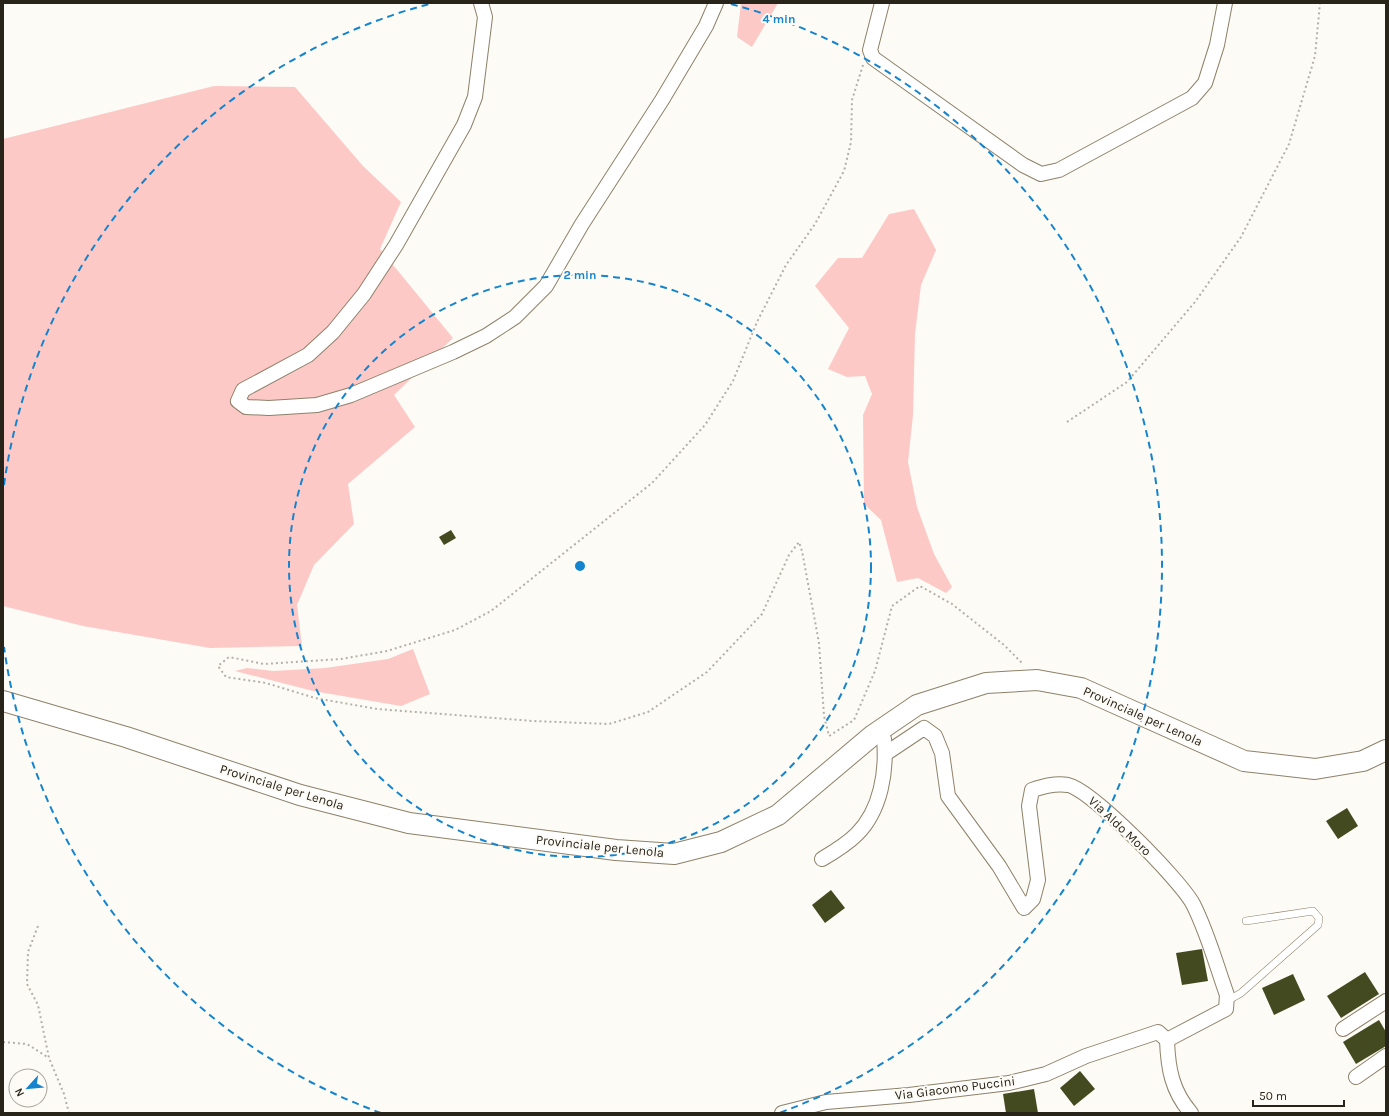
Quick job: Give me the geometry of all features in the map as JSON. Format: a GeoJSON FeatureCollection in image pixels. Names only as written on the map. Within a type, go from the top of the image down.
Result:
{"type":"FeatureCollection","features":[{"type":"Feature","properties":{"kind":"main road","name":"Provinciale per Lenola"},"geometry":{"type":"LineString","coordinates":[[3,701],[126,737],[300,795],[409,823],[616,850],[674,854],[721,842],[778,815],[873,736],[918,705],[986,683],[1037,680],[1081,688],[1244,761],[1315,769],[1363,761],[1386,750]]}},
{"type":"Feature","properties":{"kind":"street"},"geometry":{"type":"LineString","coordinates":[[480,3],[485,17],[475,96],[464,125],[427,193],[364,294],[333,332],[308,354],[243,390],[238,401],[246,407],[269,408],[317,405],[351,395],[454,352],[486,336],[515,317],[546,286],[582,224],[662,100],[706,26],[716,3]]}},
{"type":"Feature","properties":{"kind":"street"},"geometry":{"type":"LineString","coordinates":[[882,3],[870,50],[873,58],[1023,165],[1041,174],[1059,170],[1192,98],[1205,83],[1218,45],[1226,3]]}},
{"type":"Feature","properties":{"kind":"street","name":"Via Aldo Moro"},"geometry":{"type":"LineString","coordinates":[[885,754],[924,728],[935,736],[942,753],[948,796],[998,866],[1024,908],[1033,899],[1038,880],[1029,806],[1032,790],[1050,784],[1069,786],[1087,796],[1114,818],[1182,886],[1193,904],[1202,925],[1218,967],[1227,996],[1227,1001]]}},
{"type":"Feature","properties":{"kind":"street"},"geometry":{"type":"LineString","coordinates":[[822,859],[858,834],[875,809],[882,781],[885,754],[884,739],[873,736]]}},
{"type":"Feature","properties":{"kind":"street"},"geometry":{"type":"LineString","coordinates":[[1191,1113],[1179,1100],[1168,1064],[1167,1040],[1226,1009],[1227,1001]]}},
{"type":"Feature","properties":{"kind":"street"},"geometry":{"type":"LineString","coordinates":[[1343,1028],[1386,1001]]}},
{"type":"Feature","properties":{"kind":"street","name":"Via Giacomo Puccini"},"geometry":{"type":"LineString","coordinates":[[782,1113],[826,1102],[909,1095],[1009,1083],[1046,1074],[1086,1056],[1158,1032],[1167,1040]]}},
{"type":"Feature","properties":{"kind":"street"},"geometry":{"type":"LineString","coordinates":[[1356,1077],[1386,1056]]}},
{"type":"Feature","properties":{"kind":"lane"},"geometry":{"type":"LineString","coordinates":[[1227,1001],[1241,993],[1318,925],[1319,918],[1313,911],[1246,921]]}},
{"type":"Feature","properties":{"kind":"path"},"geometry":{"type":"LineString","coordinates":[[1067,422],[1127,382],[1195,302],[1241,237],[1289,144],[1315,56],[1320,3]]}},
{"type":"Feature","properties":{"kind":"path"},"geometry":{"type":"LineString","coordinates":[[870,50],[860,71],[852,100],[851,142],[844,171],[815,224],[786,265],[758,322],[733,381],[705,425],[652,483],[491,611],[455,630],[387,651],[341,659],[264,664],[229,657],[218,666],[226,677],[266,683],[316,698],[377,709],[533,722],[609,724],[648,712],[707,672],[762,614],[789,555],[799,542],[819,643],[824,716],[829,736],[854,720],[875,671],[892,606],[920,586],[952,604],[1004,645],[1037,680]]}},
{"type":"Feature","properties":{"kind":"path"},"geometry":{"type":"LineString","coordinates":[[38,926],[28,952],[27,984],[38,1004],[49,1058],[64,1094],[68,1113]]}},
{"type":"Feature","properties":{"kind":"path"},"geometry":{"type":"LineString","coordinates":[[3,1042],[27,1044],[49,1058]]}},
{"type":"Feature","properties":{"kind":"shaded area"},"geometry":{"type":"Polygon","coordinates":[[[741,3],[778,3],[752,47],[737,37],[741,3]]]}},
{"type":"Feature","properties":{"kind":"shaded area"},"geometry":{"type":"Polygon","coordinates":[[[214,86],[295,87],[363,166],[401,202],[380,249],[453,338],[394,395],[415,427],[348,484],[354,524],[314,565],[297,605],[302,646],[210,648],[83,626],[3,606],[3,139],[214,86]]]}},
{"type":"Feature","properties":{"kind":"shaded area"},"geometry":{"type":"Polygon","coordinates":[[[914,209],[936,250],[921,285],[915,334],[913,415],[908,462],[917,507],[934,554],[952,587],[946,593],[918,578],[897,582],[881,520],[864,504],[863,415],[872,394],[865,376],[847,377],[828,369],[849,328],[815,286],[838,258],[862,258],[889,214],[914,209]]]}},
{"type":"Feature","properties":{"kind":"shaded area"},"geometry":{"type":"Polygon","coordinates":[[[413,649],[430,694],[401,706],[313,691],[235,671],[247,668],[273,671],[325,668],[388,659],[413,649]]]}},
{"type":"Feature","properties":{"kind":"building"},"geometry":{"type":"Polygon","coordinates":[[[451,530],[456,538],[444,545],[439,537],[451,530]]]}},
{"type":"Feature","properties":{"kind":"building"},"geometry":{"type":"Polygon","coordinates":[[[1347,808],[1358,826],[1338,839],[1326,821],[1347,808]]]}},
{"type":"Feature","properties":{"kind":"building"},"geometry":{"type":"Polygon","coordinates":[[[831,890],[845,908],[825,923],[812,905],[831,890]]]}},
{"type":"Feature","properties":{"kind":"building"},"geometry":{"type":"Polygon","coordinates":[[[1202,949],[1208,981],[1182,985],[1176,953],[1202,949]]]}},
{"type":"Feature","properties":{"kind":"building"},"geometry":{"type":"Polygon","coordinates":[[[1365,972],[1379,994],[1341,1018],[1327,996],[1365,972]]]}},
{"type":"Feature","properties":{"kind":"building"},"geometry":{"type":"Polygon","coordinates":[[[1293,974],[1305,1000],[1274,1015],[1262,988],[1293,974]]]}},
{"type":"Feature","properties":{"kind":"building"},"geometry":{"type":"Polygon","coordinates":[[[1379,1020],[1386,1032],[1386,1046],[1356,1064],[1343,1042],[1379,1020]]]}},
{"type":"Feature","properties":{"kind":"building"},"geometry":{"type":"Polygon","coordinates":[[[1080,1071],[1095,1089],[1074,1106],[1060,1088],[1080,1071]]]}},
{"type":"Feature","properties":{"kind":"building"},"geometry":{"type":"Polygon","coordinates":[[[1034,1089],[1038,1113],[1006,1113],[1003,1094],[1034,1089]]]}}]}
